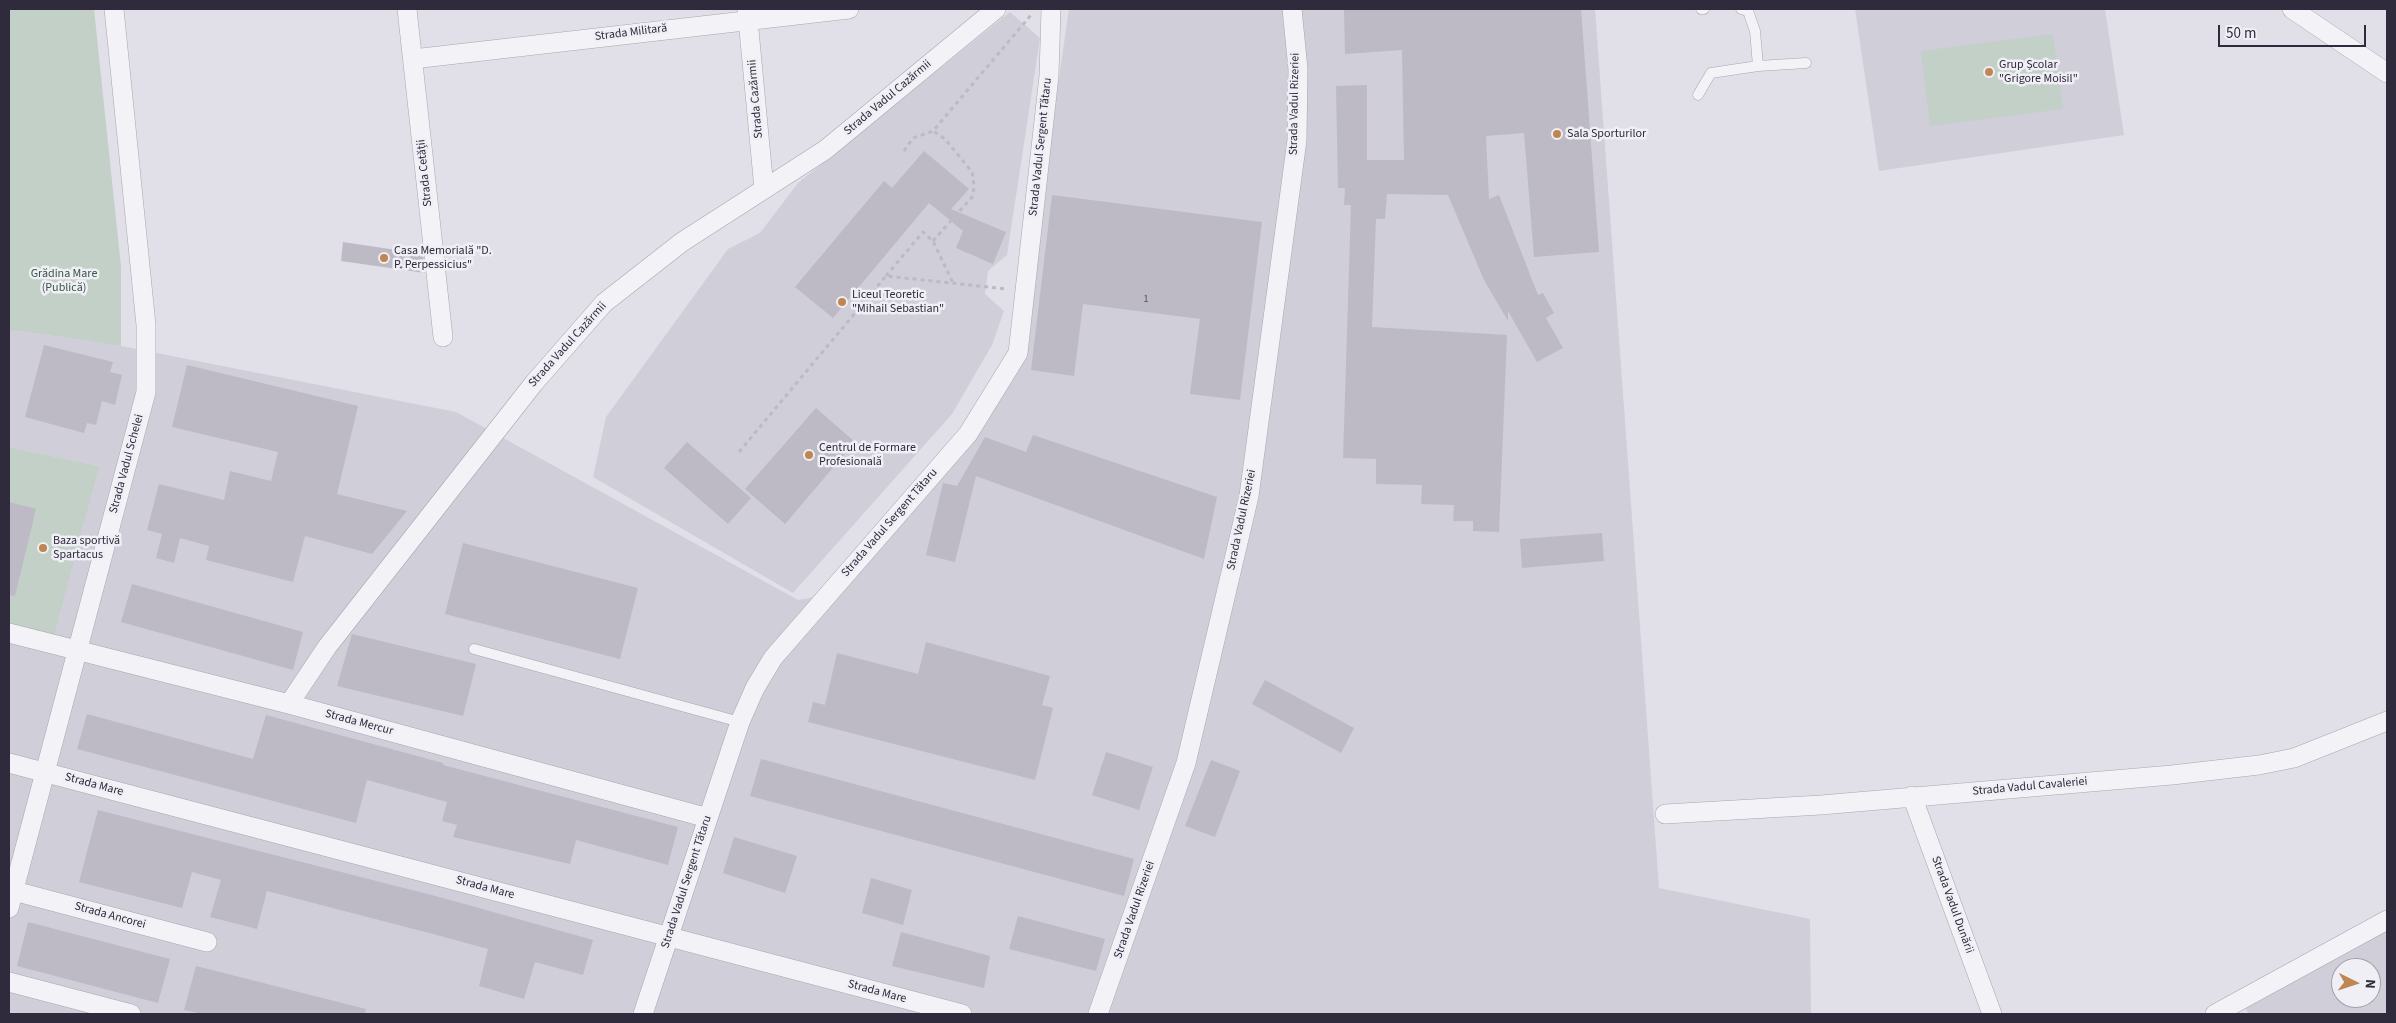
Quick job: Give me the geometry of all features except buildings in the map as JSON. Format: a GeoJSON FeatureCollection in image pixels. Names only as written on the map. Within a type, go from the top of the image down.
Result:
{"type":"FeatureCollection","features":[{"type":"Feature","properties":{"kind":"street","name":"Strada Vadul Schelei"},"geometry":{"type":"LineString","coordinates":[[11,900],[146,392],[146,325],[114,9]]}},
{"type":"Feature","properties":{"kind":"street","name":"Strada Cetății"},"geometry":{"type":"LineString","coordinates":[[407,9],[443,337]]}},
{"type":"Feature","properties":{"kind":"street","name":"Strada Militară"},"geometry":{"type":"LineString","coordinates":[[413,59],[748,14],[849,9]]}},
{"type":"Feature","properties":{"kind":"street","name":"Strada Vadul Cazărmii"},"geometry":{"type":"LineString","coordinates":[[289,704],[327,647],[534,383],[604,304],[682,242],[825,150],[996,9]]}},
{"type":"Feature","properties":{"kind":"street","name":"Strada Vadul Sergent Tătaru"},"geometry":{"type":"LineString","coordinates":[[643,1014],[740,722],[755,688],[773,658],[968,434],[1018,353],[1049,76],[1051,9]]}},
{"type":"Feature","properties":{"kind":"street","name":"Strada Vadul Rizeriei"},"geometry":{"type":"LineString","coordinates":[[1098,1014],[1186,763],[1249,496],[1297,140],[1298,69],[1292,9]]}},
{"type":"Feature","properties":{"kind":"street"},"geometry":{"type":"LineString","coordinates":[[2292,9],[2387,73]]}},
{"type":"Feature","properties":{"kind":"street","name":"Strada Cazărmii"},"geometry":{"type":"LineString","coordinates":[[748,14],[764,189]]}},
{"type":"Feature","properties":{"kind":"street","name":"Strada Mercur"},"geometry":{"type":"LineString","coordinates":[[9,633],[289,704],[708,818]]}},
{"type":"Feature","properties":{"kind":"street","name":"Strada Vadul Cavaleriei"},"geometry":{"type":"LineString","coordinates":[[1665,814],[1821,805],[2172,775],[2259,765],[2294,758],[2387,721]]}},
{"type":"Feature","properties":{"kind":"street","name":"Strada Mare"},"geometry":{"type":"LineString","coordinates":[[9,764],[962,1014]]}},
{"type":"Feature","properties":{"kind":"street","name":"Strada Vadul Dunării"},"geometry":{"type":"LineString","coordinates":[[1912,796],[1992,1014]]}},
{"type":"Feature","properties":{"kind":"street","name":"Strada Ancorei"},"geometry":{"type":"LineString","coordinates":[[11,900],[207,942]]}},
{"type":"Feature","properties":{"kind":"street"},"geometry":{"type":"LineString","coordinates":[[2215,1014],[2237,1009],[2387,920]]}},
{"type":"Feature","properties":{"kind":"street"},"geometry":{"type":"LineString","coordinates":[[9,982],[131,1014]]}},
{"type":"Feature","properties":{"kind":"lane"},"geometry":{"type":"LineString","coordinates":[[1741,9],[1748,12],[1755,31],[1758,66]]}},
{"type":"Feature","properties":{"kind":"lane"},"geometry":{"type":"LineString","coordinates":[[1698,95],[1711,73],[1758,66],[1806,63]]}},
{"type":"Feature","properties":{"kind":"lane"},"geometry":{"type":"LineString","coordinates":[[474,649],[740,722]]}},
{"type":"Feature","properties":{"kind":"path"},"geometry":{"type":"LineString","coordinates":[[904,151],[914,138],[933,131],[1036,9]]}},
{"type":"Feature","properties":{"kind":"path"},"geometry":{"type":"LineString","coordinates":[[933,131],[945,139],[972,172],[974,185],[973,196],[933,241]]}},
{"type":"Feature","properties":{"kind":"path"},"geometry":{"type":"LineString","coordinates":[[739,452],[923,232],[933,241],[953,283]]}},
{"type":"Feature","properties":{"kind":"path"},"geometry":{"type":"LineString","coordinates":[[886,276],[1025,292]]}},
{"type":"Feature","properties":{"kind":"shaded area"},"geometry":{"type":"Polygon","coordinates":[[[1069,9],[1595,9],[1659,888],[1810,919],[1811,1014],[9,1014],[9,631],[99,466],[9,447],[9,332],[20,331],[121,346],[456,412],[798,600],[837,593],[976,439],[1020,348],[1069,9]]]}},
{"type":"Feature","properties":{"kind":"shaded area","name":"Grup Școlar \"Grigore Moisil\""},"geometry":{"type":"Polygon","coordinates":[[[1855,9],[2105,9],[2124,135],[1879,171],[1855,9]]]}},
{"type":"Feature","properties":{"kind":"shaded area","name":"Liceul Teoretic \"Mihail Sebastian\""},"geometry":{"type":"Polygon","coordinates":[[[1010,12],[1040,38],[1007,255],[988,271],[985,294],[1004,311],[992,345],[952,414],[793,593],[593,477],[606,417],[728,249],[760,233],[798,183],[1010,12]]]}},
{"type":"Feature","properties":{"kind":"shaded area"},"geometry":{"type":"Polygon","coordinates":[[[2387,929],[2387,1014],[2249,1014],[2244,1006],[2331,959],[2331,1008],[2381,1008],[2381,958],[2333,958],[2387,929]]]}},
{"type":"Feature","properties":{"kind":"green space","name":"Grădina Mare (Publică)"},"geometry":{"type":"Polygon","coordinates":[[[9,9],[94,9],[121,267],[121,346],[20,331],[9,332],[9,9]]]}},
{"type":"Feature","properties":{"kind":"green space"},"geometry":{"type":"Polygon","coordinates":[[[2053,34],[2063,109],[1930,126],[1921,51],[2053,34]]]}},
{"type":"Feature","properties":{"kind":"green space","name":"Baza sportivă Spartacus"},"geometry":{"type":"Polygon","coordinates":[[[9,447],[99,466],[52,642],[9,631],[9,447]]]}},
{"type":"Feature","properties":{"kind":"place","name":"Grup Școlar \"Grigore Moisil\""},"geometry":{"type":"Point","coordinates":[1989,72]}},
{"type":"Feature","properties":{"kind":"place","name":"Sala Sporturilor"},"geometry":{"type":"Point","coordinates":[1557,134]}},
{"type":"Feature","properties":{"kind":"place","name":"Casa Memorială \"D. P. Perpessicius\""},"geometry":{"type":"Point","coordinates":[384,258]}},
{"type":"Feature","properties":{"kind":"place","name":"Liceul Teoretic \"Mihail Sebastian\""},"geometry":{"type":"Point","coordinates":[842,302]}},
{"type":"Feature","properties":{"kind":"place","name":"Centrul de Formare Profesională"},"geometry":{"type":"Point","coordinates":[809,455]}},
{"type":"Feature","properties":{"kind":"place","name":"Baza sportivă Spartacus"},"geometry":{"type":"Point","coordinates":[43,548]}}]}
